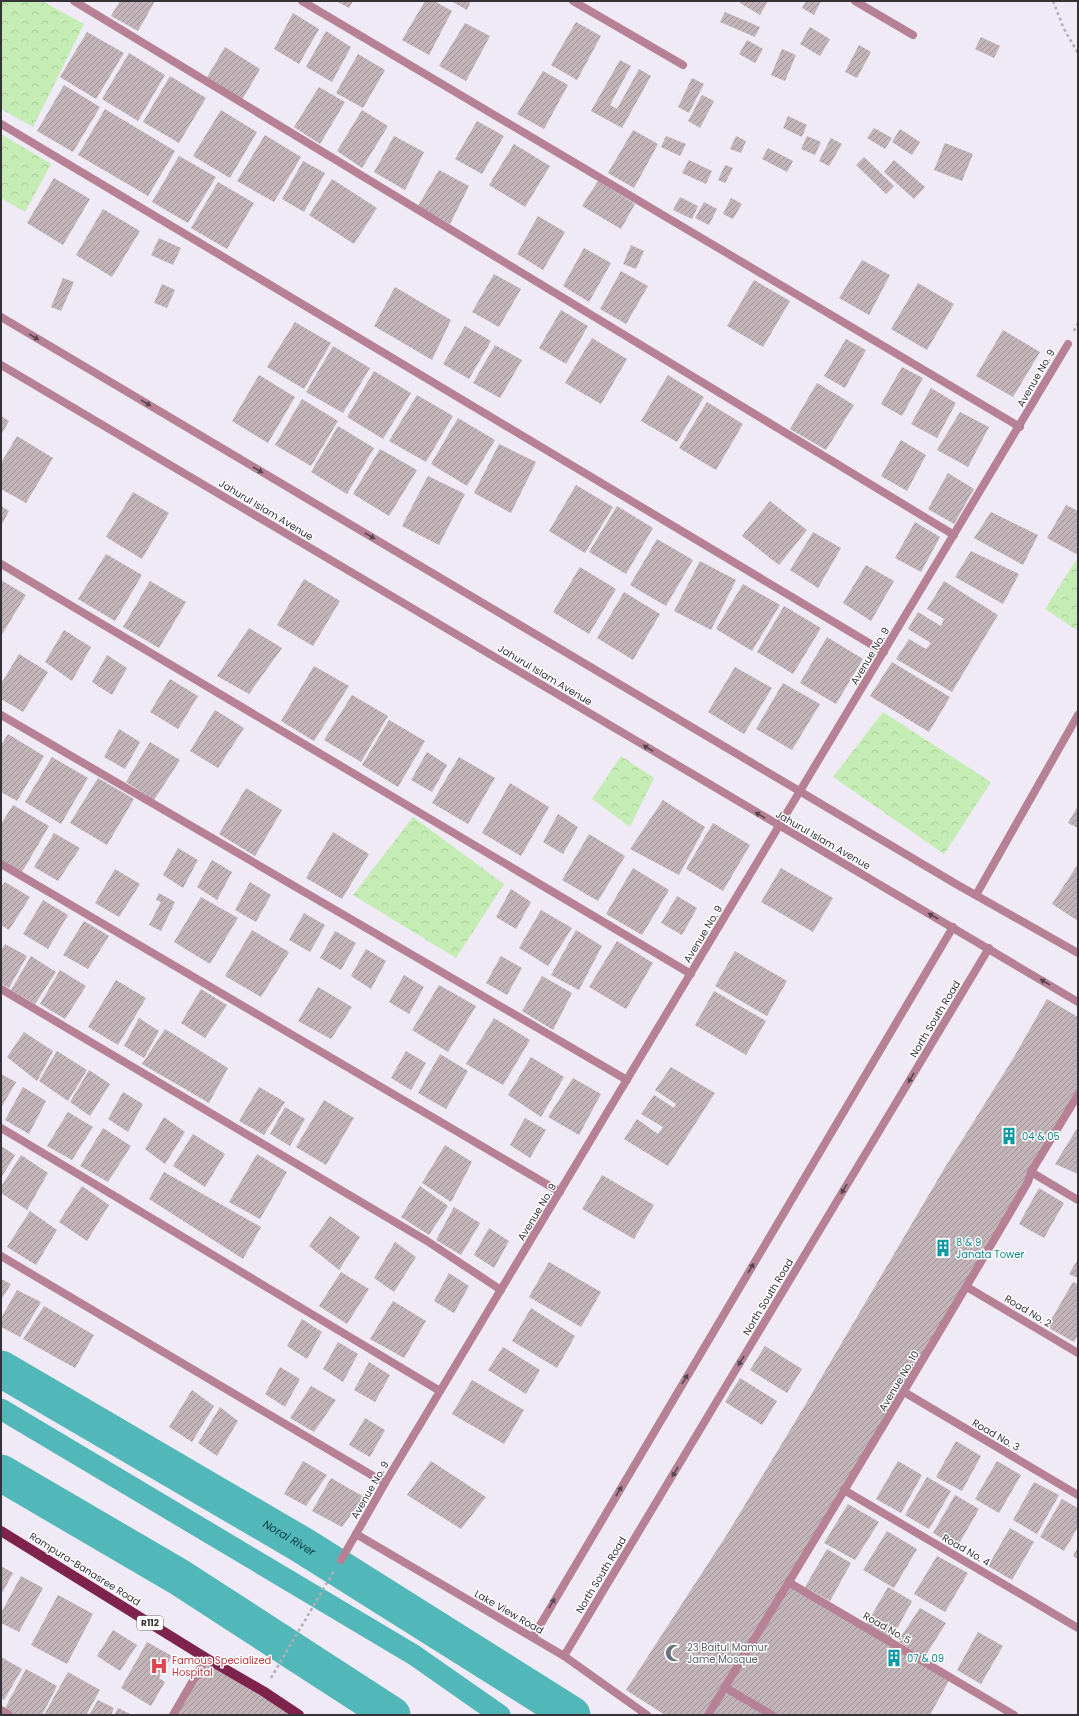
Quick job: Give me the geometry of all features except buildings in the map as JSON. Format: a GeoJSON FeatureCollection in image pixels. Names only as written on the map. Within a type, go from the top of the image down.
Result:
{"type":"FeatureCollection","features":[{"type":"Feature","properties":{"kind":"main road","name":"Rampura-Banasree Road"},"geometry":{"type":"LineString","coordinates":[[1,1531],[206,1658],[263,1691],[299,1715]]}},
{"type":"Feature","properties":{"kind":"street"},"geometry":{"type":"LineString","coordinates":[[74,1],[954,536]]}},
{"type":"Feature","properties":{"kind":"street"},"geometry":{"type":"LineString","coordinates":[[302,1],[1020,426]]}},
{"type":"Feature","properties":{"kind":"street"},"geometry":{"type":"LineString","coordinates":[[572,1],[683,65]]}},
{"type":"Feature","properties":{"kind":"street"},"geometry":{"type":"LineString","coordinates":[[855,1],[913,35]]}},
{"type":"Feature","properties":{"kind":"street"},"geometry":{"type":"LineString","coordinates":[[1,124],[884,652]]}},
{"type":"Feature","properties":{"kind":"street"},"geometry":{"type":"LineString","coordinates":[[1,317],[976,895],[1078,953]]}},
{"type":"Feature","properties":{"kind":"street","name":"Avenue No. 9"},"geometry":{"type":"LineString","coordinates":[[341,1560],[440,1391],[1068,344]]}},
{"type":"Feature","properties":{"kind":"street","name":"Jahurul Islam Avenue"},"geometry":{"type":"LineString","coordinates":[[1,365],[779,827],[989,948],[1078,1002]]}},
{"type":"Feature","properties":{"kind":"street"},"geometry":{"type":"LineString","coordinates":[[1,564],[691,974]]}},
{"type":"Feature","properties":{"kind":"street"},"geometry":{"type":"LineString","coordinates":[[1,715],[627,1080]]}},
{"type":"Feature","properties":{"kind":"street"},"geometry":{"type":"LineString","coordinates":[[976,895],[1078,715]]}},
{"type":"Feature","properties":{"kind":"street"},"geometry":{"type":"LineString","coordinates":[[1,864],[560,1192]]}},
{"type":"Feature","properties":{"kind":"street"},"geometry":{"type":"LineString","coordinates":[[533,1637],[953,927]]}},
{"type":"Feature","properties":{"kind":"street","name":"North South Road"},"geometry":{"type":"LineString","coordinates":[[564,1656],[989,948]]}},
{"type":"Feature","properties":{"kind":"street"},"geometry":{"type":"LineString","coordinates":[[1,989],[427,1241],[501,1290]]}},
{"type":"Feature","properties":{"kind":"street","name":"Avenue No. 10"},"geometry":{"type":"LineString","coordinates":[[708,1715],[790,1583],[844,1490],[967,1287],[1028,1182],[1031,1172],[1078,1095]]}},
{"type":"Feature","properties":{"kind":"street"},"geometry":{"type":"LineString","coordinates":[[1,1128],[440,1391]]}},
{"type":"Feature","properties":{"kind":"street"},"geometry":{"type":"LineString","coordinates":[[1031,1172],[1078,1200]]}},
{"type":"Feature","properties":{"kind":"street"},"geometry":{"type":"LineString","coordinates":[[1,1256],[385,1484]]}},
{"type":"Feature","properties":{"kind":"street","name":"Road No. 2"},"geometry":{"type":"LineString","coordinates":[[967,1287],[1078,1353]]}},
{"type":"Feature","properties":{"kind":"street","name":"Road No. 3"},"geometry":{"type":"LineString","coordinates":[[904,1392],[1078,1495]]}},
{"type":"Feature","properties":{"kind":"street","name":"Road No. 4"},"geometry":{"type":"LineString","coordinates":[[844,1490],[1078,1628]]}},
{"type":"Feature","properties":{"kind":"street","name":"Lake View Road"},"geometry":{"type":"LineString","coordinates":[[356,1534],[564,1656],[647,1715]]}},
{"type":"Feature","properties":{"kind":"street","name":"Road No. 5"},"geometry":{"type":"LineString","coordinates":[[790,1583],[1014,1715]]}},
{"type":"Feature","properties":{"kind":"street"},"geometry":{"type":"LineString","coordinates":[[173,1715],[206,1658]]}},
{"type":"Feature","properties":{"kind":"street","name":"Avenue No. 10"},"geometry":{"type":"LineString","coordinates":[[733,1675],[726,1688],[772,1715]]}},
{"type":"Feature","properties":{"kind":"street"},"geometry":{"type":"LineString","coordinates":[[1,1710],[9,1715]]}},
{"type":"Feature","properties":{"kind":"path"},"geometry":{"type":"LineString","coordinates":[[1052,1],[1064,29],[1078,53]]}},
{"type":"Feature","properties":{"kind":"path"},"geometry":{"type":"LineString","coordinates":[[263,1691],[341,1560]]}},
{"type":"Feature","properties":{"kind":"green space"},"geometry":{"type":"Polygon","coordinates":[[[1,1],[42,1],[84,24],[33,127],[1,109],[1,1]]]}},
{"type":"Feature","properties":{"kind":"green space"},"geometry":{"type":"Polygon","coordinates":[[[1,134],[51,164],[25,212],[1,198],[1,134]]]}},
{"type":"Feature","properties":{"kind":"green space"},"geometry":{"type":"Polygon","coordinates":[[[1076,560],[1078,562],[1078,631],[1045,609],[1076,560]]]}},
{"type":"Feature","properties":{"kind":"green space"},"geometry":{"type":"Polygon","coordinates":[[[883,712],[991,782],[944,854],[833,777],[883,712]]]}},
{"type":"Feature","properties":{"kind":"green space"},"geometry":{"type":"Polygon","coordinates":[[[621,756],[654,778],[630,827],[592,799],[621,756]]]}},
{"type":"Feature","properties":{"kind":"green space"},"geometry":{"type":"Polygon","coordinates":[[[413,817],[504,884],[456,958],[353,895],[413,817]]]}},
{"type":"Feature","properties":{"kind":"waterway","name":"Norai River"},"geometry":{"type":"LineString","coordinates":[[1,1369],[302,1545],[572,1715]]}},
{"type":"Feature","properties":{"kind":"waterway","name":"Norai River"},"geometry":{"type":"LineString","coordinates":[[1,1409],[414,1655],[500,1715]]}},
{"type":"Feature","properties":{"kind":"waterway","name":"Norai River"},"geometry":{"type":"LineString","coordinates":[[1,1473],[179,1577],[392,1715]]}},
{"type":"Feature","properties":{"kind":"place","name":"04 & 05"},"geometry":{"type":"Point","coordinates":[1009,1136]}},
{"type":"Feature","properties":{"kind":"place","name":"8 & 9 Janata Tower"},"geometry":{"type":"Point","coordinates":[943,1248]}},
{"type":"Feature","properties":{"kind":"place","name":"23 Baitul Mamur Jame Mosque"},"geometry":{"type":"Point","coordinates":[674,1653]}},
{"type":"Feature","properties":{"kind":"place","name":"07 & 09"},"geometry":{"type":"Point","coordinates":[894,1658]}},
{"type":"Feature","properties":{"kind":"place","name":"Famous Specialized Hospital"},"geometry":{"type":"Point","coordinates":[159,1666]}}]}
